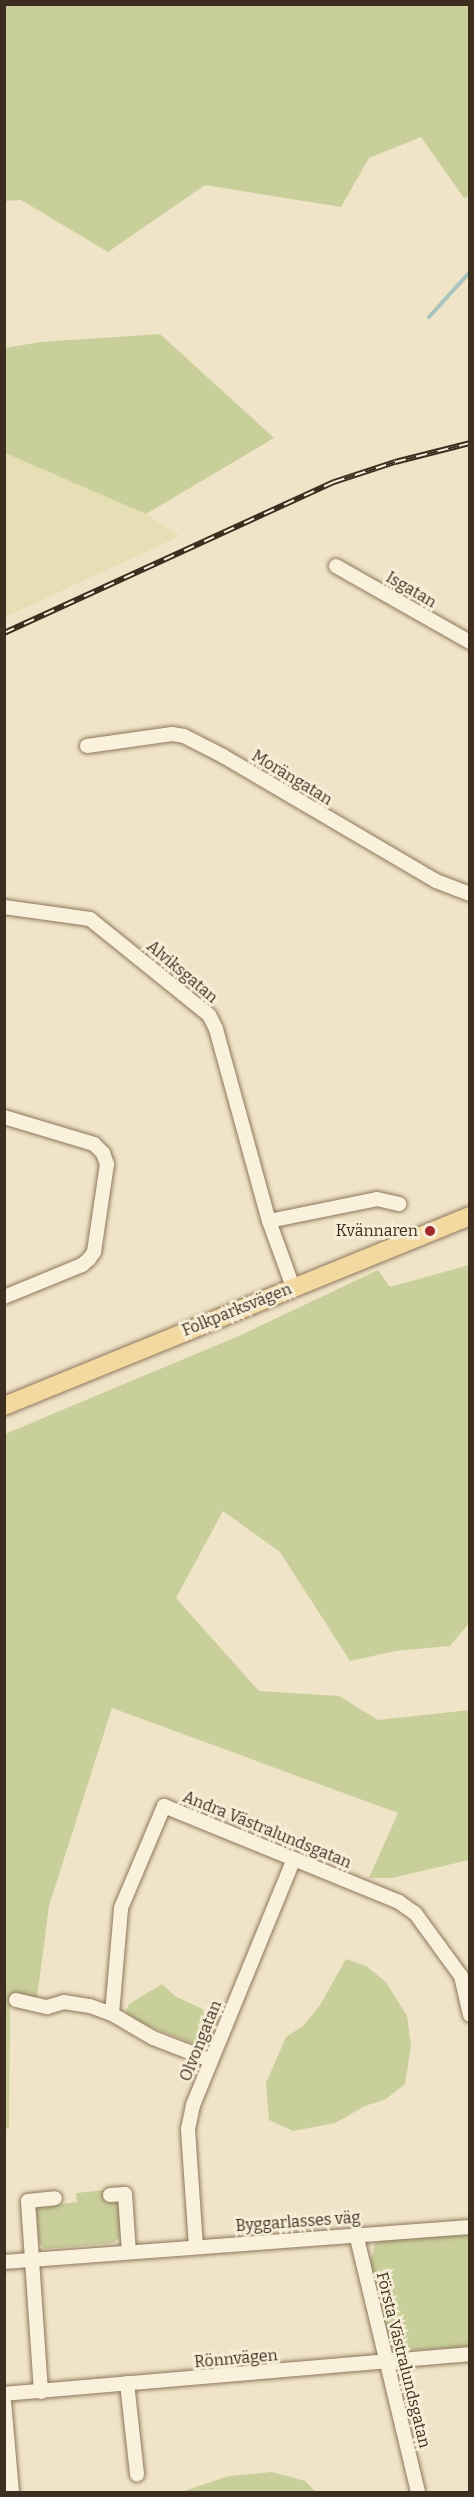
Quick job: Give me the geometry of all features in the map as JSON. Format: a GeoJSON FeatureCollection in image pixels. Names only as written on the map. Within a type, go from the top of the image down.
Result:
{"type":"FeatureCollection","features":[{"type":"Feature","properties":{"kind":"main road","name":"Folkparksvägen"},"geometry":{"type":"LineString","coordinates":[[4,1406],[470,1216]]}},
{"type":"Feature","properties":{"kind":"street","name":"Isgatan"},"geometry":{"type":"LineString","coordinates":[[336,566],[470,642]]}},
{"type":"Feature","properties":{"kind":"street","name":"Morängatan"},"geometry":{"type":"LineString","coordinates":[[87,746],[164,734],[184,736],[223,756],[436,881],[470,894]]}},
{"type":"Feature","properties":{"kind":"street","name":"Alviksgatan"},"geometry":{"type":"LineString","coordinates":[[4,907],[90,919],[209,1015],[216,1029],[269,1221],[293,1287]]}},
{"type":"Feature","properties":{"kind":"street"},"geometry":{"type":"LineString","coordinates":[[4,1117],[94,1144],[104,1153],[106,1164],[94,1252],[82,1265],[4,1297]]}},
{"type":"Feature","properties":{"kind":"street"},"geometry":{"type":"LineString","coordinates":[[269,1221],[377,1199],[399,1204]]}},
{"type":"Feature","properties":{"kind":"street","name":"Andra Västralundsgatan"},"geometry":{"type":"LineString","coordinates":[[112,2014],[121,1908],[164,1806],[399,1902],[415,1913],[461,1976],[470,2015]]}},
{"type":"Feature","properties":{"kind":"street","name":"Olvongatan"},"geometry":{"type":"LineString","coordinates":[[196,2247],[188,2129],[193,2105],[294,1859]]}},
{"type":"Feature","properties":{"kind":"street"},"geometry":{"type":"LineString","coordinates":[[16,2000],[47,2007],[64,2002],[90,2006],[112,2014],[153,2038],[210,2060]]}},
{"type":"Feature","properties":{"kind":"street"},"geometry":{"type":"LineString","coordinates":[[110,2195],[125,2194],[129,2252]]}},
{"type":"Feature","properties":{"kind":"street"},"geometry":{"type":"LineString","coordinates":[[41,2392],[28,2201],[55,2198]]}},
{"type":"Feature","properties":{"kind":"street","name":"Byggarlasses väg"},"geometry":{"type":"LineString","coordinates":[[4,2262],[470,2227]]}},
{"type":"Feature","properties":{"kind":"street","name":"Första Västralundsgatan"},"geometry":{"type":"LineString","coordinates":[[356,2234],[418,2493]]}},
{"type":"Feature","properties":{"kind":"street","name":"Rönnvägen"},"geometry":{"type":"LineString","coordinates":[[4,2394],[470,2354]]}},
{"type":"Feature","properties":{"kind":"street"},"geometry":{"type":"LineString","coordinates":[[127,2383],[137,2474]]}},
{"type":"Feature","properties":{"kind":"street"},"geometry":{"type":"LineString","coordinates":[[4,2401],[12,2493]]}},
{"type":"Feature","properties":{"kind":"shaded area"},"geometry":{"type":"Polygon","coordinates":[[[4,453],[146,514],[180,536],[5,617],[4,453]]]}},
{"type":"Feature","properties":{"kind":"green space"},"geometry":{"type":"Polygon","coordinates":[[[5,4],[469,5],[469,196],[464,198],[421,137],[369,158],[341,207],[205,185],[108,252],[21,200],[5,201],[5,4]]]}},
{"type":"Feature","properties":{"kind":"green space"},"geometry":{"type":"Polygon","coordinates":[[[160,334],[274,438],[146,514],[5,453],[5,348],[40,342],[160,334]]]}},
{"type":"Feature","properties":{"kind":"green space"},"geometry":{"type":"Polygon","coordinates":[[[469,1265],[469,1623],[450,1646],[395,1651],[350,1661],[280,1552],[223,1511],[176,1598],[259,1691],[339,1696],[378,1720],[469,1710],[469,1860],[392,1878],[369,1878],[398,1813],[112,1708],[49,1906],[37,1998],[10,2007],[9,2128],[5,2129],[5,1434],[241,1335],[378,1270],[390,1287],[469,1265]]]}},
{"type":"Feature","properties":{"kind":"green space"},"geometry":{"type":"Polygon","coordinates":[[[346,1959],[366,1966],[386,1982],[407,2016],[411,2046],[405,2084],[386,2099],[365,2106],[335,2123],[293,2131],[269,2120],[266,2083],[286,2037],[303,2026],[320,2005],[346,1959]]]}},
{"type":"Feature","properties":{"kind":"green space"},"geometry":{"type":"Polygon","coordinates":[[[162,1984],[175,1996],[219,2017],[210,2044],[198,2046],[130,2018],[126,2011],[129,2004],[162,1984]]]}},
{"type":"Feature","properties":{"kind":"green space"},"geometry":{"type":"Polygon","coordinates":[[[105,2190],[105,2202],[118,2202],[122,2236],[113,2243],[44,2249],[39,2242],[36,2207],[77,2202],[76,2193],[105,2190]]]}},
{"type":"Feature","properties":{"kind":"green space"},"geometry":{"type":"Polygon","coordinates":[[[469,2235],[469,2347],[395,2351],[389,2343],[370,2264],[375,2244],[387,2237],[469,2235]]]}},
{"type":"Feature","properties":{"kind":"green space"},"geometry":{"type":"Polygon","coordinates":[[[272,2472],[305,2481],[316,2492],[181,2492],[229,2476],[272,2472]]]}},
{"type":"Feature","properties":{"kind":"waterway"},"geometry":{"type":"LineString","coordinates":[[429,317],[470,272]]}},
{"type":"Feature","properties":{"kind":"railway"},"geometry":{"type":"LineString","coordinates":[[4,633],[334,482],[395,462],[470,443]]}},
{"type":"Feature","properties":{"kind":"place","name":"Kvännaren"},"geometry":{"type":"Point","coordinates":[430,1231]}}]}
